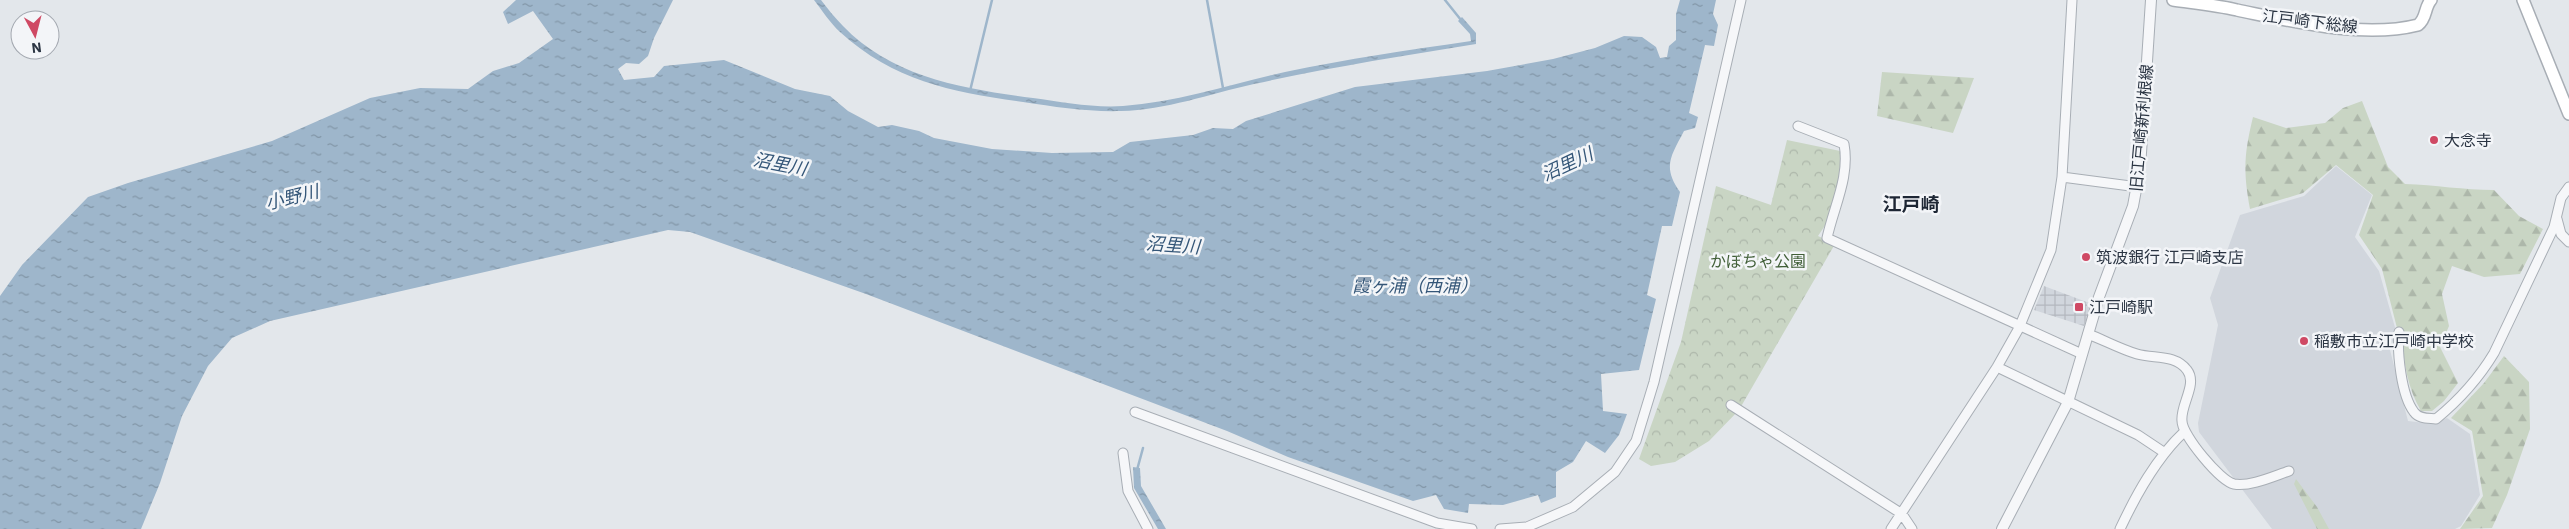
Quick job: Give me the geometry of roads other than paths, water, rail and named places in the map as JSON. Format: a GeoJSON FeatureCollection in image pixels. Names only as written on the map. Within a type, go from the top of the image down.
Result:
{"type":"FeatureCollection","features":[{"type":"Feature","properties":{"kind":"main road","name":"江戸崎下総線"},"geometry":{"type":"LineString","coordinates":[[2173,0],[2210,3],[2297,23],[2346,28],[2418,25],[2424,18],[2427,5],[2431,0]]}},
{"type":"Feature","properties":{"kind":"main road"},"geometry":{"type":"LineString","coordinates":[[2523,0],[2569,114]]}},
{"type":"Feature","properties":{"kind":"street"},"geometry":{"type":"LineString","coordinates":[[1500,529],[1528,528],[1573,507],[1615,472],[1636,440],[1654,382],[1741,0]]}},
{"type":"Feature","properties":{"kind":"street"},"geometry":{"type":"LineString","coordinates":[[1891,529],[1997,367],[2018,328],[2051,250],[2062,177],[2064,109],[2072,0]]}},
{"type":"Feature","properties":{"kind":"street","name":"旧江戸崎新利根線"},"geometry":{"type":"LineString","coordinates":[[2002,529],[2068,402],[2088,334],[2128,223],[2138,187],[2151,0]]}},
{"type":"Feature","properties":{"kind":"street"},"geometry":{"type":"LineString","coordinates":[[1798,126],[1844,144],[1847,160],[1842,186],[1827,238],[2018,328],[2082,354]]}},
{"type":"Feature","properties":{"kind":"street"},"geometry":{"type":"LineString","coordinates":[[2062,177],[2138,187]]}},
{"type":"Feature","properties":{"kind":"street"},"geometry":{"type":"LineString","coordinates":[[2399,332],[2399,361],[2408,399],[2414,413],[2422,418],[2436,419],[2448,409],[2484,370],[2494,353],[2554,227],[2560,198],[2569,187]]}},
{"type":"Feature","properties":{"kind":"street"},"geometry":{"type":"LineString","coordinates":[[2556,215],[2557,226],[2569,242]]}},
{"type":"Feature","properties":{"kind":"street"},"geometry":{"type":"LineString","coordinates":[[2088,334],[2138,354],[2173,360],[2183,365],[2188,372],[2190,382],[2181,420],[2184,432],[2221,476],[2232,484],[2242,484],[2289,471]]}},
{"type":"Feature","properties":{"kind":"street"},"geometry":{"type":"LineString","coordinates":[[1997,367],[2138,435],[2164,453]]}},
{"type":"Feature","properties":{"kind":"street"},"geometry":{"type":"LineString","coordinates":[[1731,405],[1902,514],[1912,529]]}},
{"type":"Feature","properties":{"kind":"street"},"geometry":{"type":"LineString","coordinates":[[1135,412],[1437,523],[1472,529]]}},
{"type":"Feature","properties":{"kind":"street"},"geometry":{"type":"LineString","coordinates":[[2120,529],[2129,510],[2164,453],[2184,432]]}},
{"type":"Feature","properties":{"kind":"street"},"geometry":{"type":"LineString","coordinates":[[1123,453],[1128,491],[1148,529]]}},
{"type":"Feature","properties":{"kind":"water","name":"霞ヶ浦（西浦）"},"geometry":{"type":"Polygon","coordinates":[[[516,0],[673,0],[654,38],[648,56],[639,64],[626,63],[618,69],[624,80],[654,77],[664,66],[724,60],[795,89],[830,96],[848,111],[878,127],[892,125],[919,131],[934,138],[992,149],[1052,153],[1113,152],[1130,142],[1193,135],[1213,128],[1233,129],[1246,121],[1355,87],[1487,71],[1553,59],[1595,48],[1624,36],[1642,37],[1656,47],[1660,58],[1667,57],[1669,46],[1676,40],[1676,14],[1680,0],[1716,0],[1713,14],[1718,25],[1714,46],[1705,45],[1689,113],[1698,117],[1695,128],[1684,131],[1670,162],[1671,175],[1680,192],[1672,226],[1662,226],[1647,295],[1656,299],[1639,370],[1601,374],[1603,411],[1627,414],[1619,435],[1605,453],[1586,441],[1573,462],[1556,472],[1556,497],[1541,503],[1538,495],[1503,505],[1469,504],[1468,513],[1444,509],[1436,495],[1413,501],[1288,457],[1227,431],[866,294],[690,232],[668,230],[270,321],[232,338],[208,366],[182,416],[160,483],[141,529],[0,529],[0,296],[22,265],[88,197],[128,183],[272,141],[370,98],[420,88],[468,89],[493,71],[519,63],[553,39],[533,11],[508,24],[503,12],[516,0]]]}},
{"type":"Feature","properties":{"kind":"water"},"geometry":{"type":"Polygon","coordinates":[[[814,0],[821,0],[840,23],[863,44],[884,58],[907,69],[956,85],[1089,105],[1123,106],[1164,101],[1308,67],[1471,41],[1470,34],[1458,21],[1462,17],[1476,33],[1476,44],[1309,73],[1154,108],[1121,111],[1084,110],[973,94],[926,82],[882,63],[861,49],[829,21],[814,0]]]}},
{"type":"Feature","properties":{"kind":"water"},"geometry":{"type":"Polygon","coordinates":[[[1133,467],[1140,468],[1141,486],[1166,529],[1158,529],[1134,488],[1133,467]]]}},
{"type":"Feature","properties":{"kind":"waterway"},"geometry":{"type":"LineString","coordinates":[[970,91],[992,0]]}},
{"type":"Feature","properties":{"kind":"waterway"},"geometry":{"type":"LineString","coordinates":[[1207,0],[1223,88]]}},
{"type":"Feature","properties":{"kind":"waterway"},"geometry":{"type":"LineString","coordinates":[[1445,0],[1461,20]]}},
{"type":"Feature","properties":{"kind":"waterway"},"geometry":{"type":"LineString","coordinates":[[1137,470],[1143,448]]}},
{"type":"Feature","properties":{"kind":"place","name":"大念寺"},"geometry":{"type":"Point","coordinates":[2434,140]}},
{"type":"Feature","properties":{"kind":"place","name":"筑波銀行 江戸崎支店"},"geometry":{"type":"Point","coordinates":[2086,257]}},
{"type":"Feature","properties":{"kind":"place","name":"江戸崎駅"},"geometry":{"type":"Point","coordinates":[2079,307]}},
{"type":"Feature","properties":{"kind":"place","name":"稲敷市立江戸崎中学校"},"geometry":{"type":"Point","coordinates":[2304,341]}},
{"type":"Feature","properties":{"kind":"district","name":"江戸崎"},"geometry":{"type":"Point","coordinates":[1911,204]}},
{"type":"Feature","properties":{"kind":"water label","name":"沼里川"},"geometry":{"type":"Point","coordinates":[780,164]}},
{"type":"Feature","properties":{"kind":"water label","name":"沼里川"},"geometry":{"type":"Point","coordinates":[1567,164]}},
{"type":"Feature","properties":{"kind":"water label","name":"小野川"},"geometry":{"type":"Point","coordinates":[292,197]}},
{"type":"Feature","properties":{"kind":"water label","name":"沼里川"},"geometry":{"type":"Point","coordinates":[1173,245]}},
{"type":"Feature","properties":{"kind":"park label","name":"かぼちゃ公園"},"geometry":{"type":"Point","coordinates":[1758,261]}}]}
